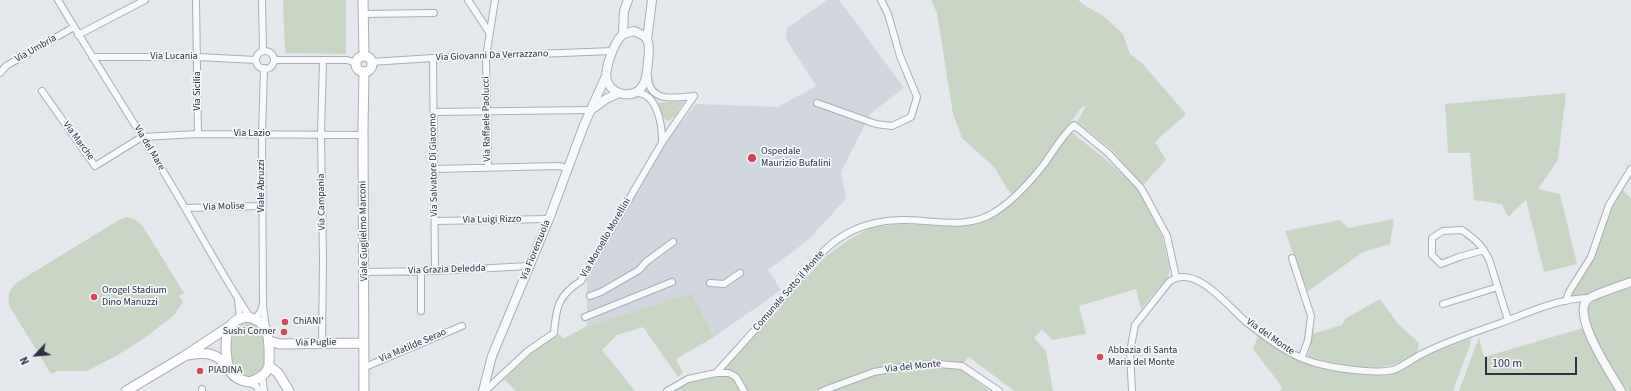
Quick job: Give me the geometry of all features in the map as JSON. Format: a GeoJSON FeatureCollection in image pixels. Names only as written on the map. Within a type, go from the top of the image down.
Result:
{"type":"FeatureCollection","features":[{"type":"Feature","properties":{"kind":"main road"},"geometry":{"type":"LineString","coordinates":[[363,0],[363,14],[370,68],[364,72],[357,68],[356,63],[359,58],[368,59]]}},
{"type":"Feature","properties":{"kind":"main road","name":"Viale Guglielmo Marconi"},"geometry":{"type":"LineString","coordinates":[[364,72],[364,391]]}},
{"type":"Feature","properties":{"kind":"main road"},"geometry":{"type":"LineString","coordinates":[[132,390],[240,318],[253,318],[261,322],[266,328],[269,341],[269,366],[262,376],[250,382],[237,378],[224,363],[204,352],[186,355]]}},
{"type":"Feature","properties":{"kind":"main road"},"geometry":{"type":"LineString","coordinates":[[229,369],[226,363],[226,336],[230,326]]}},
{"type":"Feature","properties":{"kind":"main road","name":"Via Puglie"},"geometry":{"type":"LineString","coordinates":[[269,341],[280,344],[364,343]]}},
{"type":"Feature","properties":{"kind":"main road"},"geometry":{"type":"LineString","coordinates":[[269,366],[278,373],[289,391]]}},
{"type":"Feature","properties":{"kind":"street","name":"Via del Mare"},"geometry":{"type":"LineString","coordinates":[[58,0],[78,36],[185,208],[238,299],[253,318]]}},
{"type":"Feature","properties":{"kind":"street"},"geometry":{"type":"LineString","coordinates":[[78,36],[145,0]]}},
{"type":"Feature","properties":{"kind":"street","name":"Via Sicilia"},"geometry":{"type":"LineString","coordinates":[[196,0],[198,134]]}},
{"type":"Feature","properties":{"kind":"street"},"geometry":{"type":"LineString","coordinates":[[262,0],[263,51]]}},
{"type":"Feature","properties":{"kind":"street"},"geometry":{"type":"LineString","coordinates":[[468,0],[489,32]]}},
{"type":"Feature","properties":{"kind":"street","name":"Via Raffaele Paolucci"},"geometry":{"type":"LineString","coordinates":[[488,168],[486,57],[495,0]]}},
{"type":"Feature","properties":{"kind":"street"},"geometry":{"type":"LineString","coordinates":[[619,93],[611,87],[606,76],[613,52],[623,34],[624,11],[628,0]]}},
{"type":"Feature","properties":{"kind":"street"},"geometry":{"type":"LineString","coordinates":[[652,0],[647,40],[649,46],[648,85],[655,94],[671,98]]}},
{"type":"Feature","properties":{"kind":"street"},"geometry":{"type":"LineString","coordinates":[[817,103],[876,124],[892,126],[911,117],[917,97],[900,56],[888,14],[881,0]]}},
{"type":"Feature","properties":{"kind":"street"},"geometry":{"type":"LineString","coordinates":[[363,14],[434,13]]}},
{"type":"Feature","properties":{"kind":"street","name":"Via Umbria"},"geometry":{"type":"LineString","coordinates":[[0,73],[6,66],[74,27]]}},
{"type":"Feature","properties":{"kind":"street"},"geometry":{"type":"LineString","coordinates":[[623,34],[634,31],[640,33],[647,40]]}},
{"type":"Feature","properties":{"kind":"street"},"geometry":{"type":"LineString","coordinates":[[263,51],[271,53],[274,60],[269,67],[264,68],[259,66],[256,60],[258,54],[263,51]]}},
{"type":"Feature","properties":{"kind":"street","name":"Via Giovanni Da Verrazzano"},"geometry":{"type":"LineString","coordinates":[[368,59],[486,57],[613,52]]}},
{"type":"Feature","properties":{"kind":"street","name":"Via Lucania"},"geometry":{"type":"LineString","coordinates":[[92,57],[198,57],[256,60]]}},
{"type":"Feature","properties":{"kind":"street","name":"Via Salvatore Di Giacomo"},"geometry":{"type":"LineString","coordinates":[[433,58],[435,271]]}},
{"type":"Feature","properties":{"kind":"street"},"geometry":{"type":"LineString","coordinates":[[274,60],[347,60],[356,63]]}},
{"type":"Feature","properties":{"kind":"street","name":"Via Campania"},"geometry":{"type":"LineString","coordinates":[[322,343],[323,259],[321,134],[323,61]]}},
{"type":"Feature","properties":{"kind":"street","name":"Viale Abruzzi"},"geometry":{"type":"LineString","coordinates":[[264,68],[262,206],[263,304],[266,328]]}},
{"type":"Feature","properties":{"kind":"street"},"geometry":{"type":"LineString","coordinates":[[634,93],[641,89],[646,83],[648,73]]}},
{"type":"Feature","properties":{"kind":"street","name":"Via Fiorenzuola"},"geometry":{"type":"LineString","coordinates":[[484,391],[492,356],[549,219],[590,110],[606,76]]}},
{"type":"Feature","properties":{"kind":"street","name":"Via Marche"},"geometry":{"type":"LineString","coordinates":[[42,91],[95,166],[142,137]]}},
{"type":"Feature","properties":{"kind":"street"},"geometry":{"type":"LineString","coordinates":[[434,112],[590,110],[606,99],[619,93],[643,93],[651,100],[660,117],[665,122],[670,123],[675,121]]}},
{"type":"Feature","properties":{"kind":"street","name":"Via Moroello Morellini"},"geometry":{"type":"LineString","coordinates":[[484,391],[528,351],[554,333],[555,315],[559,301],[570,288],[582,281],[662,141],[694,96],[671,98]]}},
{"type":"Feature","properties":{"kind":"street"},"geometry":{"type":"LineString","coordinates":[[651,100],[671,98]]}},
{"type":"Feature","properties":{"kind":"street"},"geometry":{"type":"LineString","coordinates":[[660,117],[662,141]]}},
{"type":"Feature","properties":{"kind":"street","name":"Comunale Sotto il Monte"},"geometry":{"type":"LineString","coordinates":[[716,373],[794,285],[820,253],[848,233],[865,225],[903,220],[963,223],[978,220],[995,212],[1033,178],[1074,124],[1108,153],[1142,188],[1167,236],[1176,277]]}},
{"type":"Feature","properties":{"kind":"street","name":"Via Lazio"},"geometry":{"type":"LineString","coordinates":[[142,137],[198,134],[363,134]]}},
{"type":"Feature","properties":{"kind":"street"},"geometry":{"type":"LineString","coordinates":[[434,169],[559,166],[567,168]]}},
{"type":"Feature","properties":{"kind":"street"},"geometry":{"type":"LineString","coordinates":[[1566,301],[1569,292],[1591,257],[1609,204],[1631,169]]}},
{"type":"Feature","properties":{"kind":"street","name":"Via Molise"},"geometry":{"type":"LineString","coordinates":[[185,208],[262,206]]}},
{"type":"Feature","properties":{"kind":"street","name":"Via Luigi Rizzo"},"geometry":{"type":"LineString","coordinates":[[434,221],[549,219]]}},
{"type":"Feature","properties":{"kind":"street"},"geometry":{"type":"LineString","coordinates":[[1484,250],[1459,256],[1441,264],[1432,255],[1432,238],[1443,231],[1462,230],[1479,242],[1484,250],[1489,259],[1508,320]]}},
{"type":"Feature","properties":{"kind":"street"},"geometry":{"type":"LineString","coordinates":[[590,296],[601,292],[639,270],[646,262],[673,242]]}},
{"type":"Feature","properties":{"kind":"street"},"geometry":{"type":"LineString","coordinates":[[1292,258],[1312,316],[1308,340],[1302,357]]}},
{"type":"Feature","properties":{"kind":"street","name":"Via Grazia Deledda"},"geometry":{"type":"LineString","coordinates":[[364,272],[435,271],[529,266]]}},
{"type":"Feature","properties":{"kind":"street"},"geometry":{"type":"LineString","coordinates":[[420,310],[421,271]]}},
{"type":"Feature","properties":{"kind":"street"},"geometry":{"type":"LineString","coordinates":[[710,282],[724,284],[740,273]]}},
{"type":"Feature","properties":{"kind":"street","name":"Via del Monte"},"geometry":{"type":"LineString","coordinates":[[1176,277],[1186,276],[1199,281],[1215,292],[1249,324],[1289,352],[1323,365],[1372,371],[1393,370],[1422,354],[1508,320],[1576,298],[1588,298]]}},
{"type":"Feature","properties":{"kind":"street"},"geometry":{"type":"LineString","coordinates":[[1132,391],[1130,352],[1135,325],[1169,282],[1176,277]]}},
{"type":"Feature","properties":{"kind":"street"},"geometry":{"type":"LineString","coordinates":[[585,317],[672,282]]}},
{"type":"Feature","properties":{"kind":"street"},"geometry":{"type":"LineString","coordinates":[[1621,391],[1591,337],[1584,320],[1583,306],[1588,298],[1631,282]]}},
{"type":"Feature","properties":{"kind":"street"},"geometry":{"type":"LineString","coordinates":[[1442,304],[1498,287]]}},
{"type":"Feature","properties":{"kind":"street","name":"Via del Mare"},"geometry":{"type":"LineString","coordinates":[[238,299],[240,318]]}},
{"type":"Feature","properties":{"kind":"street","name":"Viale Abruzzi"},"geometry":{"type":"LineString","coordinates":[[253,318],[261,311],[263,304]]}},
{"type":"Feature","properties":{"kind":"street","name":"Via Matilde Serao"},"geometry":{"type":"LineString","coordinates":[[365,367],[462,326]]}},
{"type":"Feature","properties":{"kind":"street","name":"Via del Monte"},"geometry":{"type":"LineString","coordinates":[[822,391],[874,372],[914,365],[939,364],[962,366],[972,371],[999,391]]}},
{"type":"Feature","properties":{"kind":"street"},"geometry":{"type":"LineString","coordinates":[[667,391],[688,379],[716,373],[728,373],[736,376],[744,391]]}},
{"type":"Feature","properties":{"kind":"street"},"geometry":{"type":"LineString","coordinates":[[262,376],[264,391]]}},
{"type":"Feature","properties":{"kind":"street"},"geometry":{"type":"LineString","coordinates":[[250,382],[257,387],[259,391]]}},
{"type":"Feature","properties":{"kind":"shaded area","name":"Ospedale Maurizio Bufalini"},"geometry":{"type":"Polygon","coordinates":[[[827,0],[839,0],[904,88],[871,113],[841,172],[846,199],[807,241],[768,270],[781,290],[714,337],[692,293],[587,326],[587,276],[665,143],[696,104],[778,107],[816,86],[786,39],[787,28],[827,0]]]}},
{"type":"Feature","properties":{"kind":"green space"},"geometry":{"type":"Polygon","coordinates":[[[283,0],[346,0],[346,54],[285,53],[283,0]]]}},
{"type":"Feature","properties":{"kind":"green space"},"geometry":{"type":"Polygon","coordinates":[[[931,0],[1078,0],[1102,15],[1123,34],[1130,54],[1142,63],[1186,114],[1155,142],[1166,160],[1143,185],[1112,150],[1077,122],[1086,106],[1082,107],[1030,176],[1012,194],[1007,189],[995,168],[962,138],[953,114],[937,13],[931,0]]]}},
{"type":"Feature","properties":{"kind":"green space"},"geometry":{"type":"Polygon","coordinates":[[[1566,93],[1558,160],[1538,189],[1560,194],[1577,264],[1544,272],[1526,200],[1508,217],[1502,204],[1474,200],[1470,153],[1448,153],[1445,104],[1566,93]]]}},
{"type":"Feature","properties":{"kind":"green space"},"geometry":{"type":"Polygon","coordinates":[[[684,101],[676,115],[669,121],[664,119],[658,103],[684,101]]]}},
{"type":"Feature","properties":{"kind":"green space"},"geometry":{"type":"Polygon","coordinates":[[[1071,132],[1104,158],[1139,191],[1162,236],[1170,269],[1168,277],[1141,309],[1136,289],[1079,306],[1086,334],[1052,340],[1042,329],[1034,338],[1046,351],[1053,391],[1014,391],[969,357],[963,363],[963,371],[990,391],[675,391],[690,382],[721,377],[722,370],[825,257],[847,241],[870,228],[898,224],[956,226],[975,224],[992,217],[1029,184],[1071,132]]]}},
{"type":"Feature","properties":{"kind":"green space"},"geometry":{"type":"Polygon","coordinates":[[[1621,188],[1631,199],[1631,278],[1588,294],[1572,297],[1571,292],[1584,271],[1611,205],[1621,188]]]}},
{"type":"Feature","properties":{"kind":"green space","name":"Orogel Stadium Dino Manuzzi"},"geometry":{"type":"Polygon","coordinates":[[[127,217],[136,220],[142,225],[184,293],[179,296],[183,302],[174,315],[168,320],[143,339],[116,356],[87,371],[57,371],[51,374],[10,307],[8,297],[10,291],[16,283],[119,220],[127,217]]]}},
{"type":"Feature","properties":{"kind":"green space"},"geometry":{"type":"Polygon","coordinates":[[[1394,219],[1390,244],[1363,252],[1307,292],[1285,231],[1340,220],[1348,228],[1394,219]]]}},
{"type":"Feature","properties":{"kind":"green space"},"geometry":{"type":"Polygon","coordinates":[[[1631,287],[1631,391],[1627,391],[1601,348],[1587,313],[1589,306],[1598,299],[1631,287]]]}},
{"type":"Feature","properties":{"kind":"green space"},"geometry":{"type":"Polygon","coordinates":[[[692,293],[714,337],[676,359],[683,373],[678,377],[643,327],[617,335],[602,350],[635,391],[516,391],[504,379],[537,348],[560,334],[563,339],[587,326],[692,293]]]}},
{"type":"Feature","properties":{"kind":"green space"},"geometry":{"type":"Polygon","coordinates":[[[1380,299],[1399,325],[1419,343],[1417,353],[1396,364],[1380,367],[1348,366],[1327,362],[1308,356],[1312,334],[1342,325],[1345,319],[1380,299]]]}},
{"type":"Feature","properties":{"kind":"green space"},"geometry":{"type":"Polygon","coordinates":[[[248,320],[259,325],[265,336],[266,365],[259,374],[250,378],[237,375],[231,366],[230,331],[238,323],[248,320]]]}},
{"type":"Feature","properties":{"kind":"green space"},"geometry":{"type":"Polygon","coordinates":[[[1583,328],[1618,391],[1459,391],[1479,337],[1484,357],[1583,328]]]}},
{"type":"Feature","properties":{"kind":"green space"},"geometry":{"type":"Polygon","coordinates":[[[1258,336],[1300,359],[1323,369],[1373,375],[1394,372],[1427,355],[1471,338],[1470,345],[1453,391],[1280,391],[1282,387],[1253,349],[1258,336]]]}},
{"type":"Feature","properties":{"kind":"place","name":"Ospedale Maurizio Bufalini"},"geometry":{"type":"Point","coordinates":[752,158]}},
{"type":"Feature","properties":{"kind":"place","name":"Orogel Stadium Dino Manuzzi"},"geometry":{"type":"Point","coordinates":[94,297]}},
{"type":"Feature","properties":{"kind":"place","name":"ChiANI'"},"geometry":{"type":"Point","coordinates":[285,322]}},
{"type":"Feature","properties":{"kind":"place","name":"Sushi Corner"},"geometry":{"type":"Point","coordinates":[284,332]}},
{"type":"Feature","properties":{"kind":"place","name":"Abbazia di Santa Maria del Monte"},"geometry":{"type":"Point","coordinates":[1100,357]}},
{"type":"Feature","properties":{"kind":"place","name":"PIADINA"},"geometry":{"type":"Point","coordinates":[200,371]}}]}
